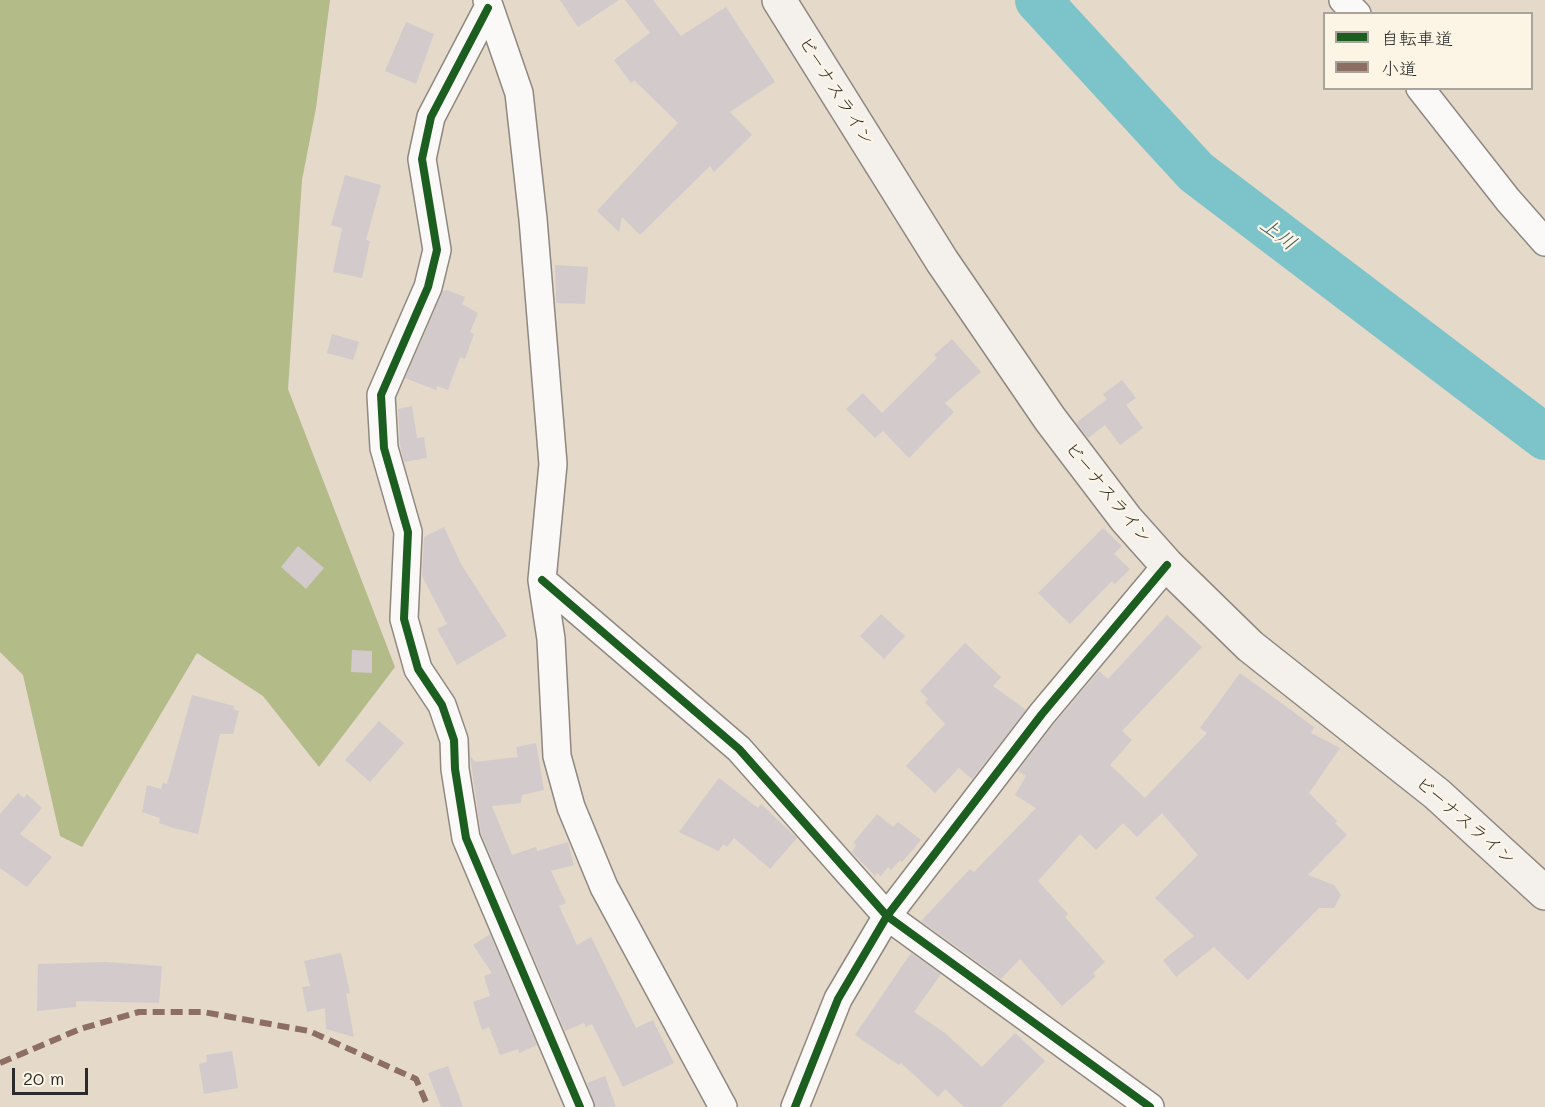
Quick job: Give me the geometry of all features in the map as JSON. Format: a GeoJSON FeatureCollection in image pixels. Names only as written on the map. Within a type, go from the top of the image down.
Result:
{"type":"FeatureCollection","features":[{"type":"Feature","properties":{"kind":"main road","name":"ビーナスライン"},"geometry":{"type":"LineString","coordinates":[[778,0],[942,261],[1050,419],[1126,519],[1167,565],[1250,646],[1437,794],[1545,893]]}},
{"type":"Feature","properties":{"kind":"street"},"geometry":{"type":"LineString","coordinates":[[1343,0],[1355,12]]}},
{"type":"Feature","properties":{"kind":"street"},"geometry":{"type":"LineString","coordinates":[[488,4],[519,93],[533,219],[553,464],[542,580],[551,639],[556,756],[571,807],[604,887],[723,1107]]}},
{"type":"Feature","properties":{"kind":"street"},"geometry":{"type":"LineString","coordinates":[[488,4],[431,117],[422,159],[437,250],[428,286],[381,395],[384,448],[408,532],[404,619],[418,669],[442,705],[454,740],[455,769],[466,838],[580,1107]]}},
{"type":"Feature","properties":{"kind":"street"},"geometry":{"type":"LineString","coordinates":[[1422,90],[1508,200],[1545,242]]}},
{"type":"Feature","properties":{"kind":"street"},"geometry":{"type":"LineString","coordinates":[[795,1107],[838,999],[887,916],[1042,714],[1167,565]]}},
{"type":"Feature","properties":{"kind":"street"},"geometry":{"type":"LineString","coordinates":[[542,580],[739,749],[887,916],[1150,1107]]}},
{"type":"Feature","properties":{"kind":"green space"},"geometry":{"type":"Polygon","coordinates":[[[0,0],[330,0],[316,108],[302,180],[288,389],[395,667],[319,767],[263,696],[197,653],[82,847],[60,836],[23,675],[0,652],[0,0]]]}},
{"type":"Feature","properties":{"kind":"building"},"geometry":{"type":"Polygon","coordinates":[[[560,0],[619,0],[578,27],[560,0]]]}},
{"type":"Feature","properties":{"kind":"building"},"geometry":{"type":"Polygon","coordinates":[[[625,0],[653,0],[681,36],[726,7],[775,82],[730,112],[752,135],[714,172],[710,166],[640,235],[622,217],[619,232],[597,211],[678,123],[634,80],[631,83],[614,60],[650,33],[625,0]]]}},
{"type":"Feature","properties":{"kind":"building"},"geometry":{"type":"Polygon","coordinates":[[[406,22],[434,34],[416,84],[385,71],[406,22]]]}},
{"type":"Feature","properties":{"kind":"building"},"geometry":{"type":"Polygon","coordinates":[[[345,175],[381,185],[366,240],[370,241],[362,278],[333,272],[342,228],[331,225],[345,175]]]}},
{"type":"Feature","properties":{"kind":"building"},"geometry":{"type":"Polygon","coordinates":[[[555,265],[588,267],[585,304],[556,303],[555,265]]]}},
{"type":"Feature","properties":{"kind":"building"},"geometry":{"type":"Polygon","coordinates":[[[447,290],[465,297],[462,304],[478,313],[470,332],[474,334],[465,359],[460,357],[448,390],[437,386],[436,390],[405,378],[443,291],[447,290]]]}},
{"type":"Feature","properties":{"kind":"building"},"geometry":{"type":"Polygon","coordinates":[[[332,334],[359,342],[353,360],[327,353],[332,334]]]}},
{"type":"Feature","properties":{"kind":"building"},"geometry":{"type":"Polygon","coordinates":[[[952,339],[981,372],[945,403],[954,412],[909,458],[883,431],[875,438],[846,409],[863,393],[882,413],[937,358],[934,355],[952,339]]]}},
{"type":"Feature","properties":{"kind":"building"},"geometry":{"type":"Polygon","coordinates":[[[1122,380],[1136,398],[1126,405],[1143,428],[1120,445],[1105,425],[1088,438],[1076,423],[1107,399],[1103,394],[1122,380]]]}},
{"type":"Feature","properties":{"kind":"building"},"geometry":{"type":"Polygon","coordinates":[[[412,406],[417,438],[424,437],[427,458],[404,462],[400,445],[398,409],[412,406]]]}},
{"type":"Feature","properties":{"kind":"building"},"geometry":{"type":"Polygon","coordinates":[[[444,527],[461,564],[507,636],[457,665],[437,629],[447,624],[422,576],[424,537],[444,527]]]}},
{"type":"Feature","properties":{"kind":"building"},"geometry":{"type":"Polygon","coordinates":[[[1103,528],[1122,546],[1114,554],[1130,569],[1115,584],[1112,581],[1070,624],[1038,593],[1103,528]]]}},
{"type":"Feature","properties":{"kind":"building"},"geometry":{"type":"Polygon","coordinates":[[[298,546],[324,568],[306,589],[281,567],[298,546]]]}},
{"type":"Feature","properties":{"kind":"building"},"geometry":{"type":"Polygon","coordinates":[[[881,614],[905,636],[884,659],[860,636],[881,614]]]}},
{"type":"Feature","properties":{"kind":"building"},"geometry":{"type":"Polygon","coordinates":[[[1167,615],[1202,647],[1122,731],[1132,740],[1110,765],[1145,798],[1207,733],[1200,728],[1240,673],[1314,727],[1311,733],[1340,748],[1309,793],[1337,821],[1335,823],[1347,835],[1308,875],[1334,885],[1341,895],[1334,908],[1319,908],[1248,980],[1214,947],[1176,977],[1163,960],[1194,936],[1155,898],[1198,855],[1162,813],[1137,837],[1123,823],[1096,850],[1080,834],[1038,881],[1068,914],[1065,917],[1105,962],[1093,973],[1096,976],[1062,1006],[1020,959],[1001,979],[921,921],[970,869],[974,872],[1036,808],[1015,795],[1026,776],[1018,771],[1054,724],[1099,671],[1108,679],[1167,615]]]}},
{"type":"Feature","properties":{"kind":"building"},"geometry":{"type":"Polygon","coordinates":[[[965,643],[1001,677],[993,686],[1026,710],[972,779],[959,768],[935,793],[906,766],[945,724],[925,702],[928,699],[920,691],[965,643]]]}},
{"type":"Feature","properties":{"kind":"building"},"geometry":{"type":"Polygon","coordinates":[[[352,650],[372,651],[372,673],[351,672],[352,650]]]}},
{"type":"Feature","properties":{"kind":"building"},"geometry":{"type":"Polygon","coordinates":[[[192,695],[234,706],[233,709],[239,711],[233,734],[220,734],[198,834],[159,823],[160,818],[142,812],[147,785],[161,789],[163,783],[167,784],[192,695]]]}},
{"type":"Feature","properties":{"kind":"building"},"geometry":{"type":"Polygon","coordinates":[[[379,721],[404,743],[370,782],[345,760],[379,721]]]}},
{"type":"Feature","properties":{"kind":"building"},"geometry":{"type":"Polygon","coordinates":[[[536,743],[544,790],[522,795],[521,803],[492,806],[512,855],[536,847],[537,851],[568,842],[574,865],[551,871],[566,903],[559,906],[577,945],[591,937],[636,1028],[653,1020],[674,1063],[623,1087],[592,1024],[586,1027],[584,1023],[565,1031],[481,834],[470,756],[475,762],[518,757],[516,747],[536,743]]]}},
{"type":"Feature","properties":{"kind":"building"},"geometry":{"type":"Polygon","coordinates":[[[719,778],[758,808],[761,804],[797,838],[770,869],[734,838],[727,847],[724,844],[718,851],[679,832],[719,778]]]}},
{"type":"Feature","properties":{"kind":"building"},"geometry":{"type":"Polygon","coordinates":[[[18,793],[24,798],[27,794],[42,808],[20,834],[52,857],[27,887],[0,868],[0,814],[18,793]]]}},
{"type":"Feature","properties":{"kind":"building"},"geometry":{"type":"Polygon","coordinates":[[[877,814],[893,827],[898,822],[921,840],[902,862],[900,860],[891,870],[888,867],[881,876],[877,873],[875,876],[852,852],[856,845],[853,843],[877,814]]]}},
{"type":"Feature","properties":{"kind":"building"},"geometry":{"type":"Polygon","coordinates":[[[490,934],[537,1045],[519,1053],[518,1049],[500,1055],[489,1027],[482,1030],[473,1002],[490,996],[484,976],[492,973],[473,945],[490,934]]]}},
{"type":"Feature","properties":{"kind":"building"},"geometry":{"type":"Polygon","coordinates":[[[341,953],[350,993],[346,994],[354,1037],[326,1029],[325,1008],[307,1012],[302,987],[310,986],[304,961],[341,953]]]}},
{"type":"Feature","properties":{"kind":"building"},"geometry":{"type":"Polygon","coordinates":[[[911,953],[941,974],[914,1012],[945,1033],[982,1067],[1015,1033],[1045,1061],[1001,1107],[964,1107],[945,1089],[938,1097],[901,1063],[899,1065],[855,1035],[911,953]]]}},
{"type":"Feature","properties":{"kind":"building"},"geometry":{"type":"Polygon","coordinates":[[[106,962],[162,966],[159,1003],[76,1001],[76,1007],[37,1011],[38,964],[106,962]]]}},
{"type":"Feature","properties":{"kind":"building"},"geometry":{"type":"Polygon","coordinates":[[[232,1051],[238,1088],[204,1094],[199,1064],[207,1062],[206,1055],[232,1051]]]}},
{"type":"Feature","properties":{"kind":"building"},"geometry":{"type":"Polygon","coordinates":[[[448,1066],[463,1107],[441,1107],[428,1073],[448,1066]]]}},
{"type":"Feature","properties":{"kind":"building"},"geometry":{"type":"Polygon","coordinates":[[[605,1076],[616,1107],[595,1107],[587,1083],[605,1076]]]}},
{"type":"Feature","properties":{"kind":"waterway","name":"上川"},"geometry":{"type":"LineString","coordinates":[[1038,0],[1196,172],[1545,437]]}},
{"type":"Feature","properties":{"kind":"marked path"},"geometry":{"type":"LineString","coordinates":[[0,1063],[80,1029],[139,1012],[203,1012],[309,1031],[416,1079],[428,1107]]}},
{"type":"Feature","properties":{"kind":"cycle path"},"geometry":{"type":"LineString","coordinates":[[488,8],[431,117],[422,159],[437,250],[428,287],[381,395],[384,448],[408,532],[404,619],[418,669],[442,705],[454,740],[455,769],[466,838],[580,1107]]}},
{"type":"Feature","properties":{"kind":"cycle path"},"geometry":{"type":"LineString","coordinates":[[795,1107],[838,999],[887,916],[1042,714],[1167,565]]}},
{"type":"Feature","properties":{"kind":"cycle path"},"geometry":{"type":"LineString","coordinates":[[542,580],[739,749],[887,916],[1150,1107]]}}]}
